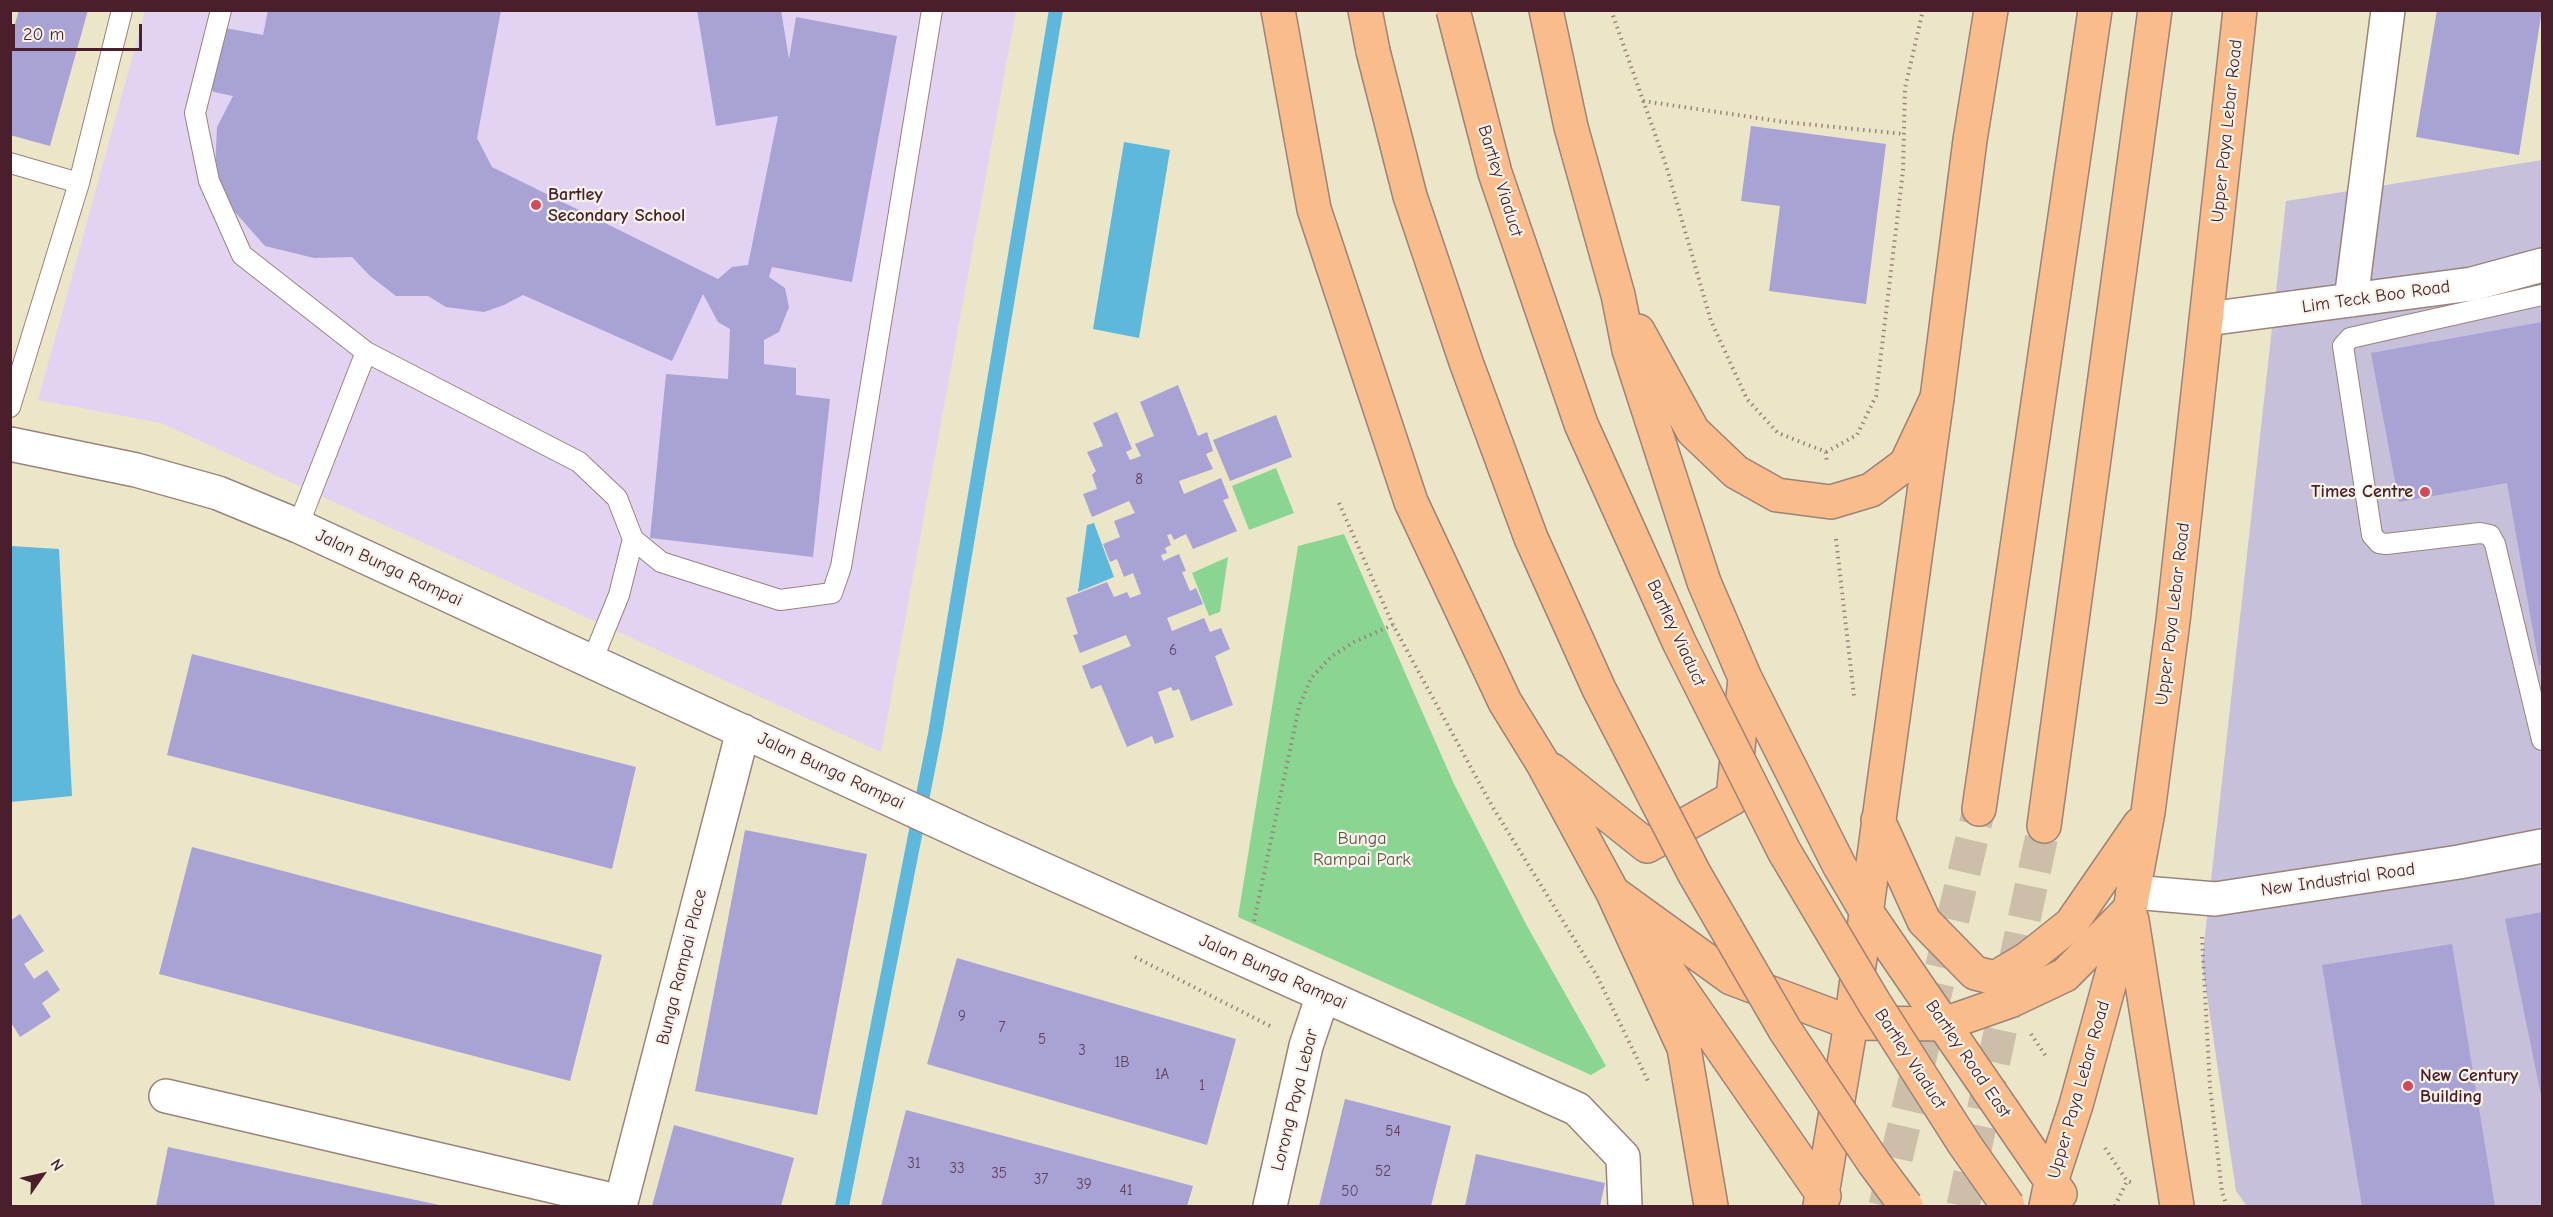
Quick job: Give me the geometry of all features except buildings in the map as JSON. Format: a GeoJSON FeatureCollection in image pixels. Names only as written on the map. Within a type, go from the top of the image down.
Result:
{"type":"FeatureCollection","features":[{"type":"Feature","properties":{"kind":"main road"},"geometry":{"type":"LineString","coordinates":[[1278,10],[1314,209],[1411,502],[1505,702],[1542,762],[1613,893],[1684,1048],[1711,1206]]}},
{"type":"Feature","properties":{"kind":"main road"},"geometry":{"type":"LineString","coordinates":[[1365,10],[1372,51],[1410,196],[1466,362],[1531,538],[1599,689],[1694,873],[1785,1030],[1874,1163],[1906,1206]]}},
{"type":"Feature","properties":{"kind":"main road","name":"Bartley Viaduct"},"geometry":{"type":"LineString","coordinates":[[1453,10],[1495,173],[1581,424],[1679,642],[1784,851],[1875,1004],[1965,1145],[2008,1206]]}},
{"type":"Feature","properties":{"kind":"main road"},"geometry":{"type":"LineString","coordinates":[[1546,10],[1571,127],[1618,295],[1693,431],[1736,472],[1777,495],[1831,502],[1871,490],[1906,465],[1937,398]]}},
{"type":"Feature","properties":{"kind":"main road"},"geometry":{"type":"LineString","coordinates":[[1825,1203],[1937,398],[1970,140],[1991,10]]}},
{"type":"Feature","properties":{"kind":"main road"},"geometry":{"type":"LineString","coordinates":[[1978,809],[2095,10]]}},
{"type":"Feature","properties":{"kind":"main road"},"geometry":{"type":"LineString","coordinates":[[2044,826],[2155,10]]}},
{"type":"Feature","properties":{"kind":"main road","name":"Upper Paya Lebar Road"},"geometry":{"type":"LineString","coordinates":[[2055,1198],[2076,1105],[2132,901],[2148,812],[2173,621],[2240,10]]}},
{"type":"Feature","properties":{"kind":"main road","name":"Bartley Road East"},"geometry":{"type":"LineString","coordinates":[[1618,295],[1629,350],[1704,582],[1745,678],[1839,865],[1866,911],[1944,1024],[2055,1198]]}},
{"type":"Feature","properties":{"kind":"main road"},"geometry":{"type":"LineString","coordinates":[[1542,762],[1647,846],[1732,798],[1745,678]]}},
{"type":"Feature","properties":{"kind":"main road"},"geometry":{"type":"LineString","coordinates":[[1878,820],[1924,921],[1975,973],[1995,978],[2027,959],[2071,924],[2148,812]]}},
{"type":"Feature","properties":{"kind":"main road"},"geometry":{"type":"LineString","coordinates":[[1613,893],[1731,978],[1851,1023],[1944,1024],[2010,1001],[2065,975],[2132,901]]}},
{"type":"Feature","properties":{"kind":"main road"},"geometry":{"type":"LineString","coordinates":[[1613,893],[1825,1203]]}},
{"type":"Feature","properties":{"kind":"main road"},"geometry":{"type":"LineString","coordinates":[[2132,901],[2177,1206]]}},
{"type":"Feature","properties":{"kind":"street"},"geometry":{"type":"LineString","coordinates":[[2351,300],[2388,10]]}},
{"type":"Feature","properties":{"kind":"street","name":"Lim Teck Boo Road"},"geometry":{"type":"LineString","coordinates":[[2207,319],[2472,284],[2542,265]]}},
{"type":"Feature","properties":{"kind":"street","name":"Jalan Bunga Rampai"},"geometry":{"type":"LineString","coordinates":[[10,444],[136,470],[218,493],[298,526],[978,840],[1577,1109],[1623,1157],[1625,1206]]}},
{"type":"Feature","properties":{"kind":"street","name":"Bunga Rampai Place"},"geometry":{"type":"LineString","coordinates":[[165,1096],[621,1204],[743,731]]}},
{"type":"Feature","properties":{"kind":"street","name":"New Industrial Road"},"geometry":{"type":"LineString","coordinates":[[2132,901],[2215,899],[2447,864],[2542,846]]}},
{"type":"Feature","properties":{"kind":"street","name":"Lorong Paya Lebar"},"geometry":{"type":"LineString","coordinates":[[1270,1206],[1306,1046],[1323,995]]}},
{"type":"Feature","properties":{"kind":"lane"},"geometry":{"type":"LineString","coordinates":[[10,407],[79,183],[122,10]]}},
{"type":"Feature","properties":{"kind":"lane"},"geometry":{"type":"LineString","coordinates":[[221,10],[195,113],[209,181],[242,255],[366,352],[579,462],[617,498],[633,539],[661,562],[780,600],[832,593],[841,567],[932,10]]}},
{"type":"Feature","properties":{"kind":"lane"},"geometry":{"type":"LineString","coordinates":[[10,164],[79,183]]}},
{"type":"Feature","properties":{"kind":"lane"},"geometry":{"type":"LineString","coordinates":[[2542,295],[2350,338],[2343,346],[2372,535],[2379,543],[2386,544],[2480,533],[2490,535],[2496,544],[2537,695],[2542,740]]}},
{"type":"Feature","properties":{"kind":"lane"},"geometry":{"type":"LineString","coordinates":[[298,526],[366,352]]}},
{"type":"Feature","properties":{"kind":"lane"},"geometry":{"type":"LineString","coordinates":[[592,661],[619,596],[633,539]]}},
{"type":"Feature","properties":{"kind":"path"},"geometry":{"type":"LineString","coordinates":[[1611,10],[1666,165],[1711,321],[1747,399],[1778,434],[1826,452],[1857,435],[1876,396],[1903,171],[1905,88],[1923,10]]}},
{"type":"Feature","properties":{"kind":"path"},"geometry":{"type":"LineString","coordinates":[[1643,101],[1785,122],[1904,134]]}},
{"type":"Feature","properties":{"kind":"path"},"geometry":{"type":"LineString","coordinates":[[1339,503],[1393,625],[1492,806],[1597,976],[1650,1086]]}},
{"type":"Feature","properties":{"kind":"path"},"geometry":{"type":"LineString","coordinates":[[1836,536],[1854,702]]}},
{"type":"Feature","properties":{"kind":"path"},"geometry":{"type":"LineString","coordinates":[[1245,960],[1297,713],[1304,693],[1311,678],[1332,656],[1354,642],[1393,625]]}},
{"type":"Feature","properties":{"kind":"path"},"geometry":{"type":"LineString","coordinates":[[2200,898],[2210,1087],[2222,1192],[2227,1206]]}},
{"type":"Feature","properties":{"kind":"path"},"geometry":{"type":"LineString","coordinates":[[1128,953],[1306,1046]]}},
{"type":"Feature","properties":{"kind":"path"},"geometry":{"type":"LineString","coordinates":[[2115,1206],[2127,1181]]}},
{"type":"Feature","properties":{"kind":"shaded area","name":"Bartley Secondary School"},"geometry":{"type":"Polygon","coordinates":[[[145,11],[1016,11],[881,752],[161,423],[38,400],[145,11]]]}},
{"type":"Feature","properties":{"kind":"shaded area"},"geometry":{"type":"Polygon","coordinates":[[[2542,160],[2542,1206],[2247,1206],[2236,1191],[2202,962],[2286,201],[2542,160]]]}},
{"type":"Feature","properties":{"kind":"green space"},"geometry":{"type":"Polygon","coordinates":[[[1276,468],[1294,513],[1249,530],[1232,486],[1276,468]]]}},
{"type":"Feature","properties":{"kind":"green space","name":"Bunga Rampai Park"},"geometry":{"type":"Polygon","coordinates":[[[1344,534],[1454,784],[1527,926],[1606,1066],[1591,1075],[1238,917],[1298,546],[1344,534]]]}},
{"type":"Feature","properties":{"kind":"green space"},"geometry":{"type":"Polygon","coordinates":[[[1228,557],[1220,612],[1209,616],[1192,573],[1228,557]]]}},
{"type":"Feature","properties":{"kind":"water"},"geometry":{"type":"Polygon","coordinates":[[[1124,142],[1170,150],[1139,338],[1093,329],[1124,142]]]}},
{"type":"Feature","properties":{"kind":"water"},"geometry":{"type":"Polygon","coordinates":[[[1094,523],[1114,577],[1078,592],[1087,525],[1094,523]]]}},
{"type":"Feature","properties":{"kind":"water"},"geometry":{"type":"Polygon","coordinates":[[[11,546],[59,549],[72,796],[11,802],[11,546]]]}},
{"type":"Feature","properties":{"kind":"waterway"},"geometry":{"type":"LineString","coordinates":[[842,1206],[935,734],[1056,10]]}},
{"type":"Feature","properties":{"kind":"tunnel"},"geometry":{"type":"LineString","coordinates":[[1885,1206],[1979,809]]}},
{"type":"Feature","properties":{"kind":"tunnel"},"geometry":{"type":"LineString","coordinates":[[1963,1206],[2044,826]]}},
{"type":"Feature","properties":{"kind":"place","name":"Bartley Secondary School"},"geometry":{"type":"Point","coordinates":[536,205]}},
{"type":"Feature","properties":{"kind":"place","name":"Times Centre"},"geometry":{"type":"Point","coordinates":[2425,492]}},
{"type":"Feature","properties":{"kind":"place","name":"New Century Building"},"geometry":{"type":"Point","coordinates":[2408,1086]}}]}
